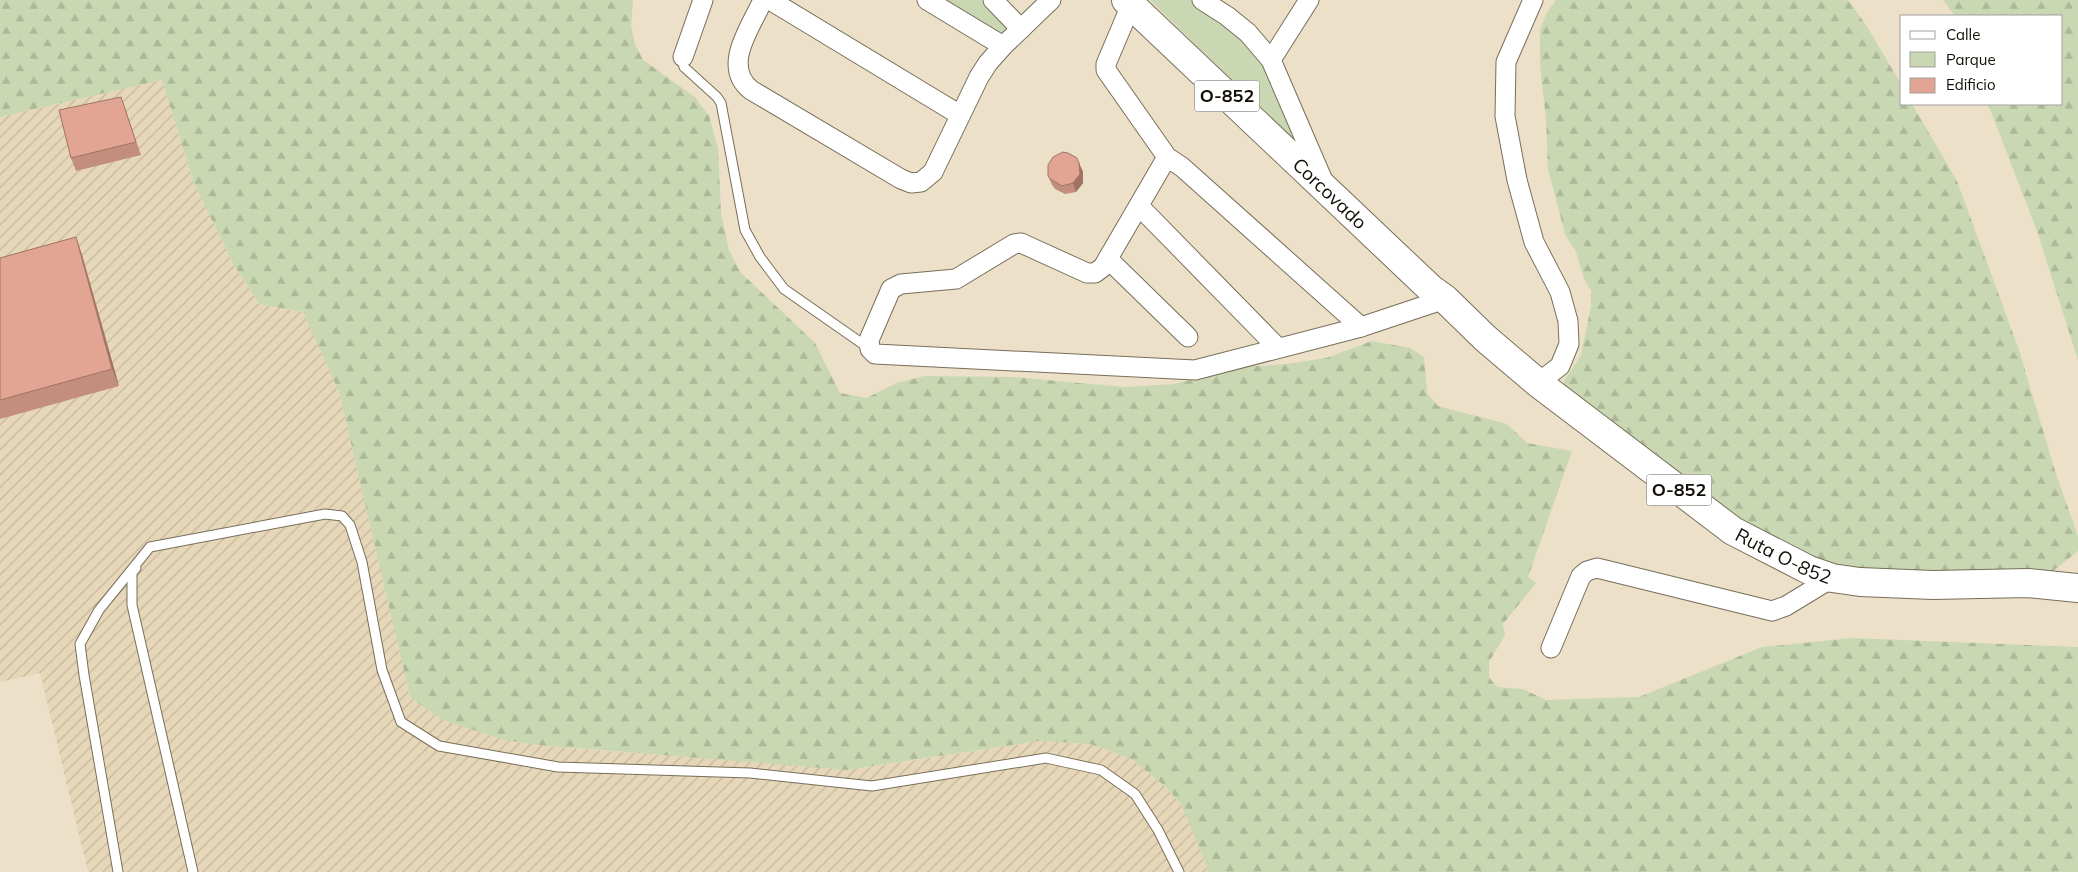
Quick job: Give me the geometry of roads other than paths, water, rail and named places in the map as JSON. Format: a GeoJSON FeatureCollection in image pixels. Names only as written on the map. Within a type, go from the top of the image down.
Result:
{"type":"FeatureCollection","features":[{"type":"Feature","properties":{"kind":"main road","name":"Corcovado"},"geometry":{"type":"LineString","coordinates":[[1129,2],[1431,289],[1445,299],[1485,338],[1538,383]]}},
{"type":"Feature","properties":{"kind":"main road","name":"Ruta O-852"},"geometry":{"type":"LineString","coordinates":[[1538,383],[1733,531],[1809,570],[1832,578],[1860,582],[1933,584],[2028,583],[2078,588]]}},
{"type":"Feature","properties":{"kind":"street"},"geometry":{"type":"LineString","coordinates":[[683,57],[703,0]]}},
{"type":"Feature","properties":{"kind":"street"},"geometry":{"type":"LineString","coordinates":[[763,0],[738,56],[738,70],[742,81],[751,90],[901,179],[916,183],[929,177],[936,168],[960,115],[984,70],[1003,46],[1051,0]]}},
{"type":"Feature","properties":{"kind":"street"},"geometry":{"type":"LineString","coordinates":[[770,0],[960,115]]}},
{"type":"Feature","properties":{"kind":"street"},"geometry":{"type":"LineString","coordinates":[[927,0],[1003,46]]}},
{"type":"Feature","properties":{"kind":"street"},"geometry":{"type":"LineString","coordinates":[[992,0],[1021,29]]}},
{"type":"Feature","properties":{"kind":"street"},"geometry":{"type":"LineString","coordinates":[[1202,0],[1248,33],[1271,60],[1328,192]]}},
{"type":"Feature","properties":{"kind":"street"},"geometry":{"type":"LineString","coordinates":[[1271,60],[1309,0]]}},
{"type":"Feature","properties":{"kind":"street"},"geometry":{"type":"LineString","coordinates":[[1532,0],[1506,62],[1505,116],[1517,180],[1534,242],[1560,292],[1568,321],[1569,344],[1560,366],[1538,383]]}},
{"type":"Feature","properties":{"kind":"street"},"geometry":{"type":"LineString","coordinates":[[1129,2],[1106,64],[1106,70],[1167,157],[1182,167],[1361,327]]}},
{"type":"Feature","properties":{"kind":"street"},"geometry":{"type":"LineString","coordinates":[[1167,157],[1103,267],[1091,274],[1021,243],[1014,244],[956,279],[896,286],[891,289],[869,340],[870,349],[876,354],[1196,370],[1361,327],[1445,299]]}},
{"type":"Feature","properties":{"kind":"street"},"geometry":{"type":"LineString","coordinates":[[1138,206],[1278,348]]}},
{"type":"Feature","properties":{"kind":"street"},"geometry":{"type":"LineString","coordinates":[[1108,259],[1188,337]]}},
{"type":"Feature","properties":{"kind":"street"},"geometry":{"type":"LineString","coordinates":[[1551,648],[1581,576],[1587,571],[1597,568],[1772,611],[1786,606],[1832,578]]}},
{"type":"Feature","properties":{"kind":"lane"},"geometry":{"type":"LineString","coordinates":[[683,57],[684,67],[718,97],[721,103],[744,230],[760,257],[784,288],[870,349]]}},
{"type":"Feature","properties":{"kind":"lane"},"geometry":{"type":"LineString","coordinates":[[118,872],[80,644],[98,610],[150,547],[325,514],[342,516],[350,525],[362,562],[382,670],[401,722],[439,746],[558,767],[750,773],[872,786],[1046,758],[1101,770],[1135,794],[1158,830],[1179,872]]}},
{"type":"Feature","properties":{"kind":"lane"},"geometry":{"type":"LineString","coordinates":[[150,547],[132,573],[132,605],[193,872]]}}]}
